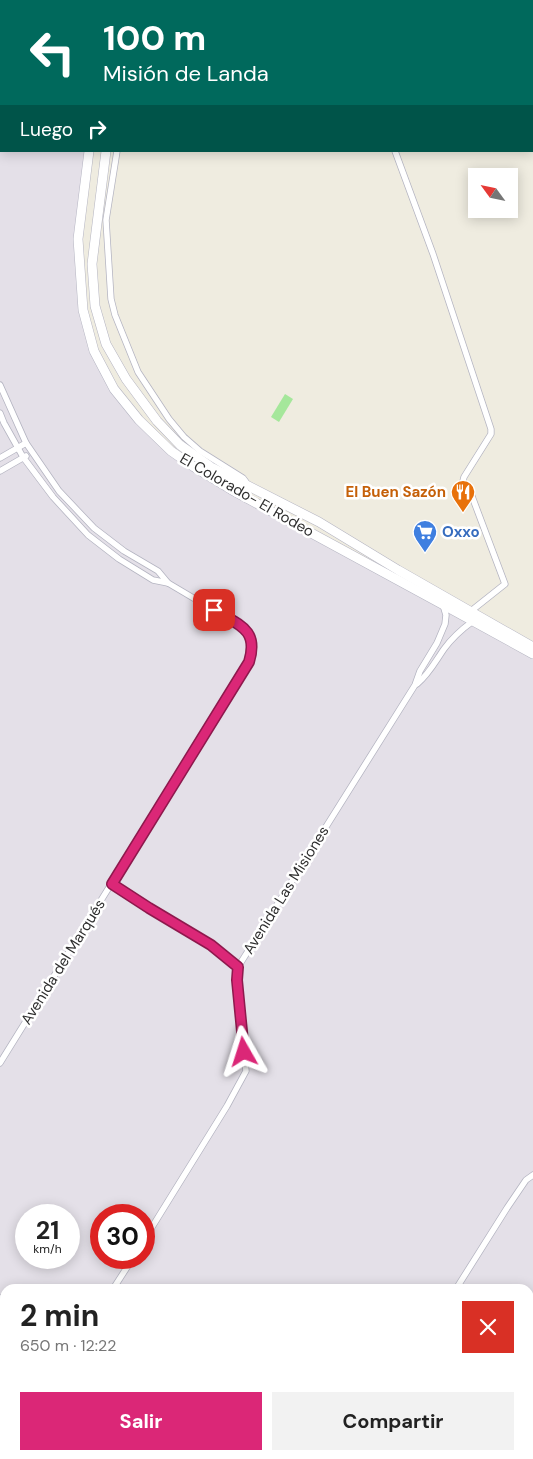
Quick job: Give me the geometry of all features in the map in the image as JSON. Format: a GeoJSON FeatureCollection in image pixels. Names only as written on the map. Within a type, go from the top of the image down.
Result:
{"type":"FeatureCollection","features":[{"type":"Feature","properties":{"kind":"main road","name":"El Colorado- El Rodeo"},"geometry":{"type":"LineString","coordinates":[[89,152],[78,239],[83,310],[94,351],[114,389],[139,420],[171,451],[232,490],[533,654]]}},
{"type":"Feature","properties":{"kind":"main road","name":"El Colorado- El Rodeo"},"geometry":{"type":"LineString","coordinates":[[106,152],[92,264],[95,306],[106,344],[126,379],[157,421],[180,445],[212,467],[319,522],[398,570],[533,647]]}},
{"type":"Feature","properties":{"kind":"street"},"geometry":{"type":"LineString","coordinates":[[117,152],[106,220],[111,299],[115,315],[138,372],[169,419],[184,437],[200,451],[243,478],[248,486]]}},
{"type":"Feature","properties":{"kind":"street"},"geometry":{"type":"LineString","coordinates":[[395,152],[433,254],[491,429],[491,434],[463,481],[470,491],[506,584],[471,611]]}},
{"type":"Feature","properties":{"kind":"street","name":"Avenida del Marqués"},"geometry":{"type":"LineString","coordinates":[[0,385],[31,453],[59,491],[94,528],[124,551],[158,571],[168,583]]}},
{"type":"Feature","properties":{"kind":"street","name":"Avenida del Marqués"},"geometry":{"type":"LineString","coordinates":[[0,414],[23,458],[53,497],[88,535],[119,559],[153,580],[168,583],[244,628],[250,637],[253,650],[249,662],[0,1063]]}},
{"type":"Feature","properties":{"kind":"street"},"geometry":{"type":"LineString","coordinates":[[0,458],[26,443]]}},
{"type":"Feature","properties":{"kind":"street"},"geometry":{"type":"LineString","coordinates":[[0,471],[31,453]]}},
{"type":"Feature","properties":{"kind":"street"},"geometry":{"type":"LineString","coordinates":[[66,512],[73,506]]}},
{"type":"Feature","properties":{"kind":"street","name":"Avenida Las Misiones"},"geometry":{"type":"LineString","coordinates":[[155,1222],[227,1106],[246,1071],[237,980],[238,967],[415,685],[420,671],[445,624],[446,615],[442,604]]}},
{"type":"Feature","properties":{"kind":"street","name":"Avenida Las Misiones"},"geometry":{"type":"LineString","coordinates":[[415,685],[427,675],[445,647],[473,621]]}},
{"type":"Feature","properties":{"kind":"street"},"geometry":{"type":"LineString","coordinates":[[112,884],[211,945],[238,967]]}},
{"type":"Feature","properties":{"kind":"street"},"geometry":{"type":"LineString","coordinates":[[459,1284],[526,1180],[533,1174]]}},
{"type":"Feature","properties":{"kind":"street"},"geometry":{"type":"LineString","coordinates":[[116,1284],[126,1269]]}},
{"type":"Feature","properties":{"kind":"shaded area"},"geometry":{"type":"Polygon","coordinates":[[[0,152],[91,152],[80,272],[94,351],[114,389],[171,451],[232,490],[533,654],[533,1284],[0,1284],[0,152]]]}},
{"type":"Feature","properties":{"kind":"green space"},"geometry":{"type":"Polygon","coordinates":[[[285,394],[293,399],[279,422],[271,417],[285,394]]]}},
{"type":"Feature","properties":{"kind":"place","name":"El Buen Sazón"},"geometry":{"type":"Point","coordinates":[463,513]}},
{"type":"Feature","properties":{"kind":"place","name":"Oxxo"},"geometry":{"type":"Point","coordinates":[425,553]}},
{"type":"Feature","properties":{"kind":"route"},"geometry":{"type":"LineString","coordinates":[[214,610],[244,628],[250,637],[253,650],[249,662],[112,884],[211,945],[238,967],[237,980],[244,1052]]}}]}
